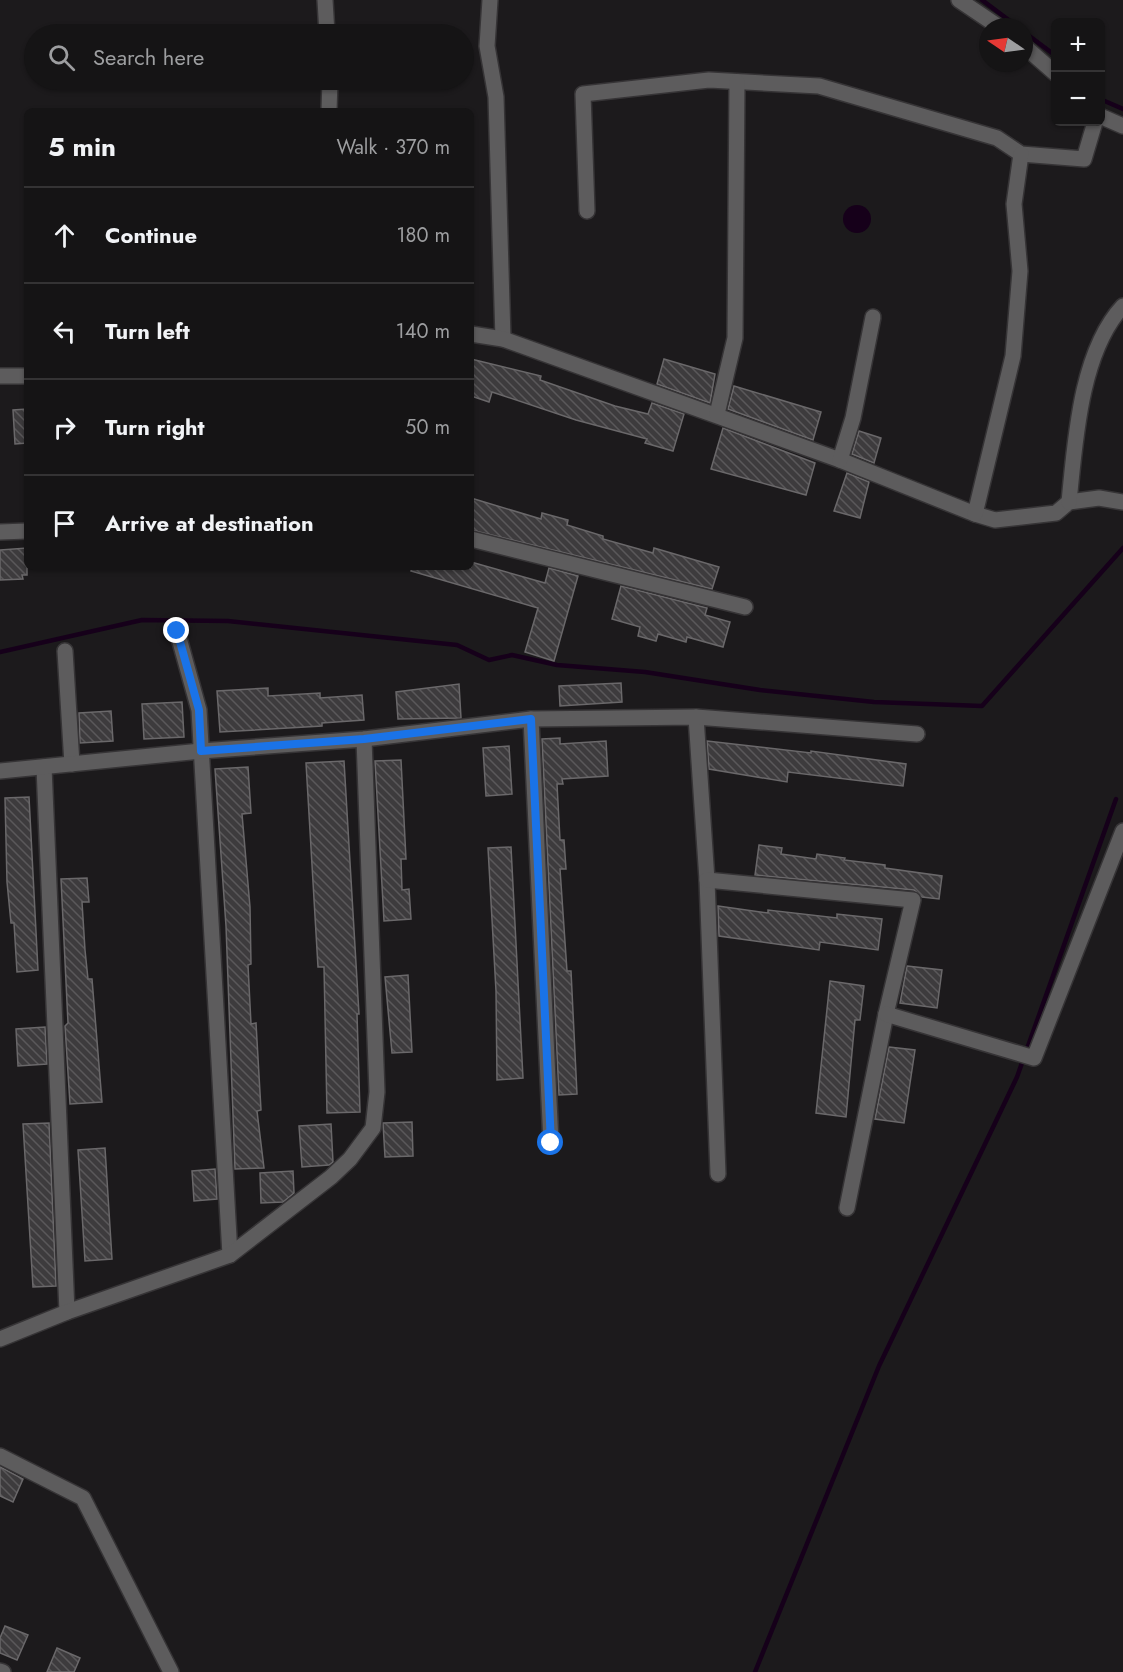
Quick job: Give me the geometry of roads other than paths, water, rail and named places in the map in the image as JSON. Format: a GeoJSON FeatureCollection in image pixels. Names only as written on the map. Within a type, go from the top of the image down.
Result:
{"type":"FeatureCollection","features":[{"type":"Feature","properties":{"kind":"street"},"geometry":{"type":"LineString","coordinates":[[325,0],[326,24]]}},
{"type":"Feature","properties":{"kind":"street"},"geometry":{"type":"LineString","coordinates":[[490,0],[487,46],[496,97],[503,339]]}},
{"type":"Feature","properties":{"kind":"street"},"geometry":{"type":"LineString","coordinates":[[959,0],[986,18]]}},
{"type":"Feature","properties":{"kind":"street"},"geometry":{"type":"LineString","coordinates":[[1033,54],[1054,72]]}},
{"type":"Feature","properties":{"kind":"street"},"geometry":{"type":"LineString","coordinates":[[587,211],[583,94],[709,80],[819,87],[997,138],[1021,154],[1084,159],[1094,126]]}},
{"type":"Feature","properties":{"kind":"street"},"geometry":{"type":"LineString","coordinates":[[717,414],[735,338],[737,82]]}},
{"type":"Feature","properties":{"kind":"street"},"geometry":{"type":"LineString","coordinates":[[329,108],[330,90]]}},
{"type":"Feature","properties":{"kind":"street"},"geometry":{"type":"LineString","coordinates":[[1105,118],[1123,126]]}},
{"type":"Feature","properties":{"kind":"street"},"geometry":{"type":"LineString","coordinates":[[975,514],[1012,356],[1020,271],[1014,204],[1021,154]]}},
{"type":"Feature","properties":{"kind":"street"},"geometry":{"type":"LineString","coordinates":[[1069,502],[1080,401],[1101,342],[1123,306]]}},
{"type":"Feature","properties":{"kind":"street"},"geometry":{"type":"LineString","coordinates":[[840,459],[853,418],[873,316]]}},
{"type":"Feature","properties":{"kind":"street"},"geometry":{"type":"LineString","coordinates":[[474,334],[503,339],[717,414],[840,459],[975,514],[995,519],[1056,513],[1069,502],[1099,498],[1123,502]]}},
{"type":"Feature","properties":{"kind":"street"},"geometry":{"type":"LineString","coordinates":[[0,376],[24,376]]}},
{"type":"Feature","properties":{"kind":"street"},"geometry":{"type":"LineString","coordinates":[[0,532],[24,531]]}},
{"type":"Feature","properties":{"kind":"street"},"geometry":{"type":"LineString","coordinates":[[474,540],[745,607]]}},
{"type":"Feature","properties":{"kind":"street"},"geometry":{"type":"LineString","coordinates":[[177,631],[199,710],[230,1255]]}},
{"type":"Feature","properties":{"kind":"street"},"geometry":{"type":"LineString","coordinates":[[65,651],[72,764]]}},
{"type":"Feature","properties":{"kind":"street"},"geometry":{"type":"LineString","coordinates":[[696,717],[707,880],[718,1174]]}},
{"type":"Feature","properties":{"kind":"street"},"geometry":{"type":"LineString","coordinates":[[0,771],[201,751],[364,739],[531,719],[696,717],[917,734]]}},
{"type":"Feature","properties":{"kind":"street"},"geometry":{"type":"LineString","coordinates":[[531,719],[551,1143]]}},
{"type":"Feature","properties":{"kind":"street"},"geometry":{"type":"LineString","coordinates":[[0,1339],[68,1312],[230,1255],[331,1177],[366,1139],[376,1117],[364,739]]}},
{"type":"Feature","properties":{"kind":"street"},"geometry":{"type":"LineString","coordinates":[[44,768],[68,1312]]}},
{"type":"Feature","properties":{"kind":"street"},"geometry":{"type":"LineString","coordinates":[[886,1014],[1034,1058],[1123,831]]}},
{"type":"Feature","properties":{"kind":"street"},"geometry":{"type":"LineString","coordinates":[[707,880],[913,900],[886,1014],[848,1208]]}},
{"type":"Feature","properties":{"kind":"street"},"geometry":{"type":"LineString","coordinates":[[0,1456],[83,1498],[171,1672]]}},
{"type":"Feature","properties":{"kind":"waterway"},"geometry":{"type":"LineString","coordinates":[[982,0],[1006,18]]}},
{"type":"Feature","properties":{"kind":"waterway"},"geometry":{"type":"LineString","coordinates":[[1033,39],[1051,52]]}},
{"type":"Feature","properties":{"kind":"waterway"},"geometry":{"type":"LineString","coordinates":[[1105,101],[1123,109]]}},
{"type":"Feature","properties":{"kind":"waterway"},"geometry":{"type":"LineString","coordinates":[[0,652],[142,620],[228,621],[457,645],[489,660],[512,655],[557,665],[645,672],[760,690],[874,702],[982,706],[1123,548]]}},
{"type":"Feature","properties":{"kind":"waterway"},"geometry":{"type":"LineString","coordinates":[[755,1672],[879,1366],[1017,1077],[1116,799]]}}]}
